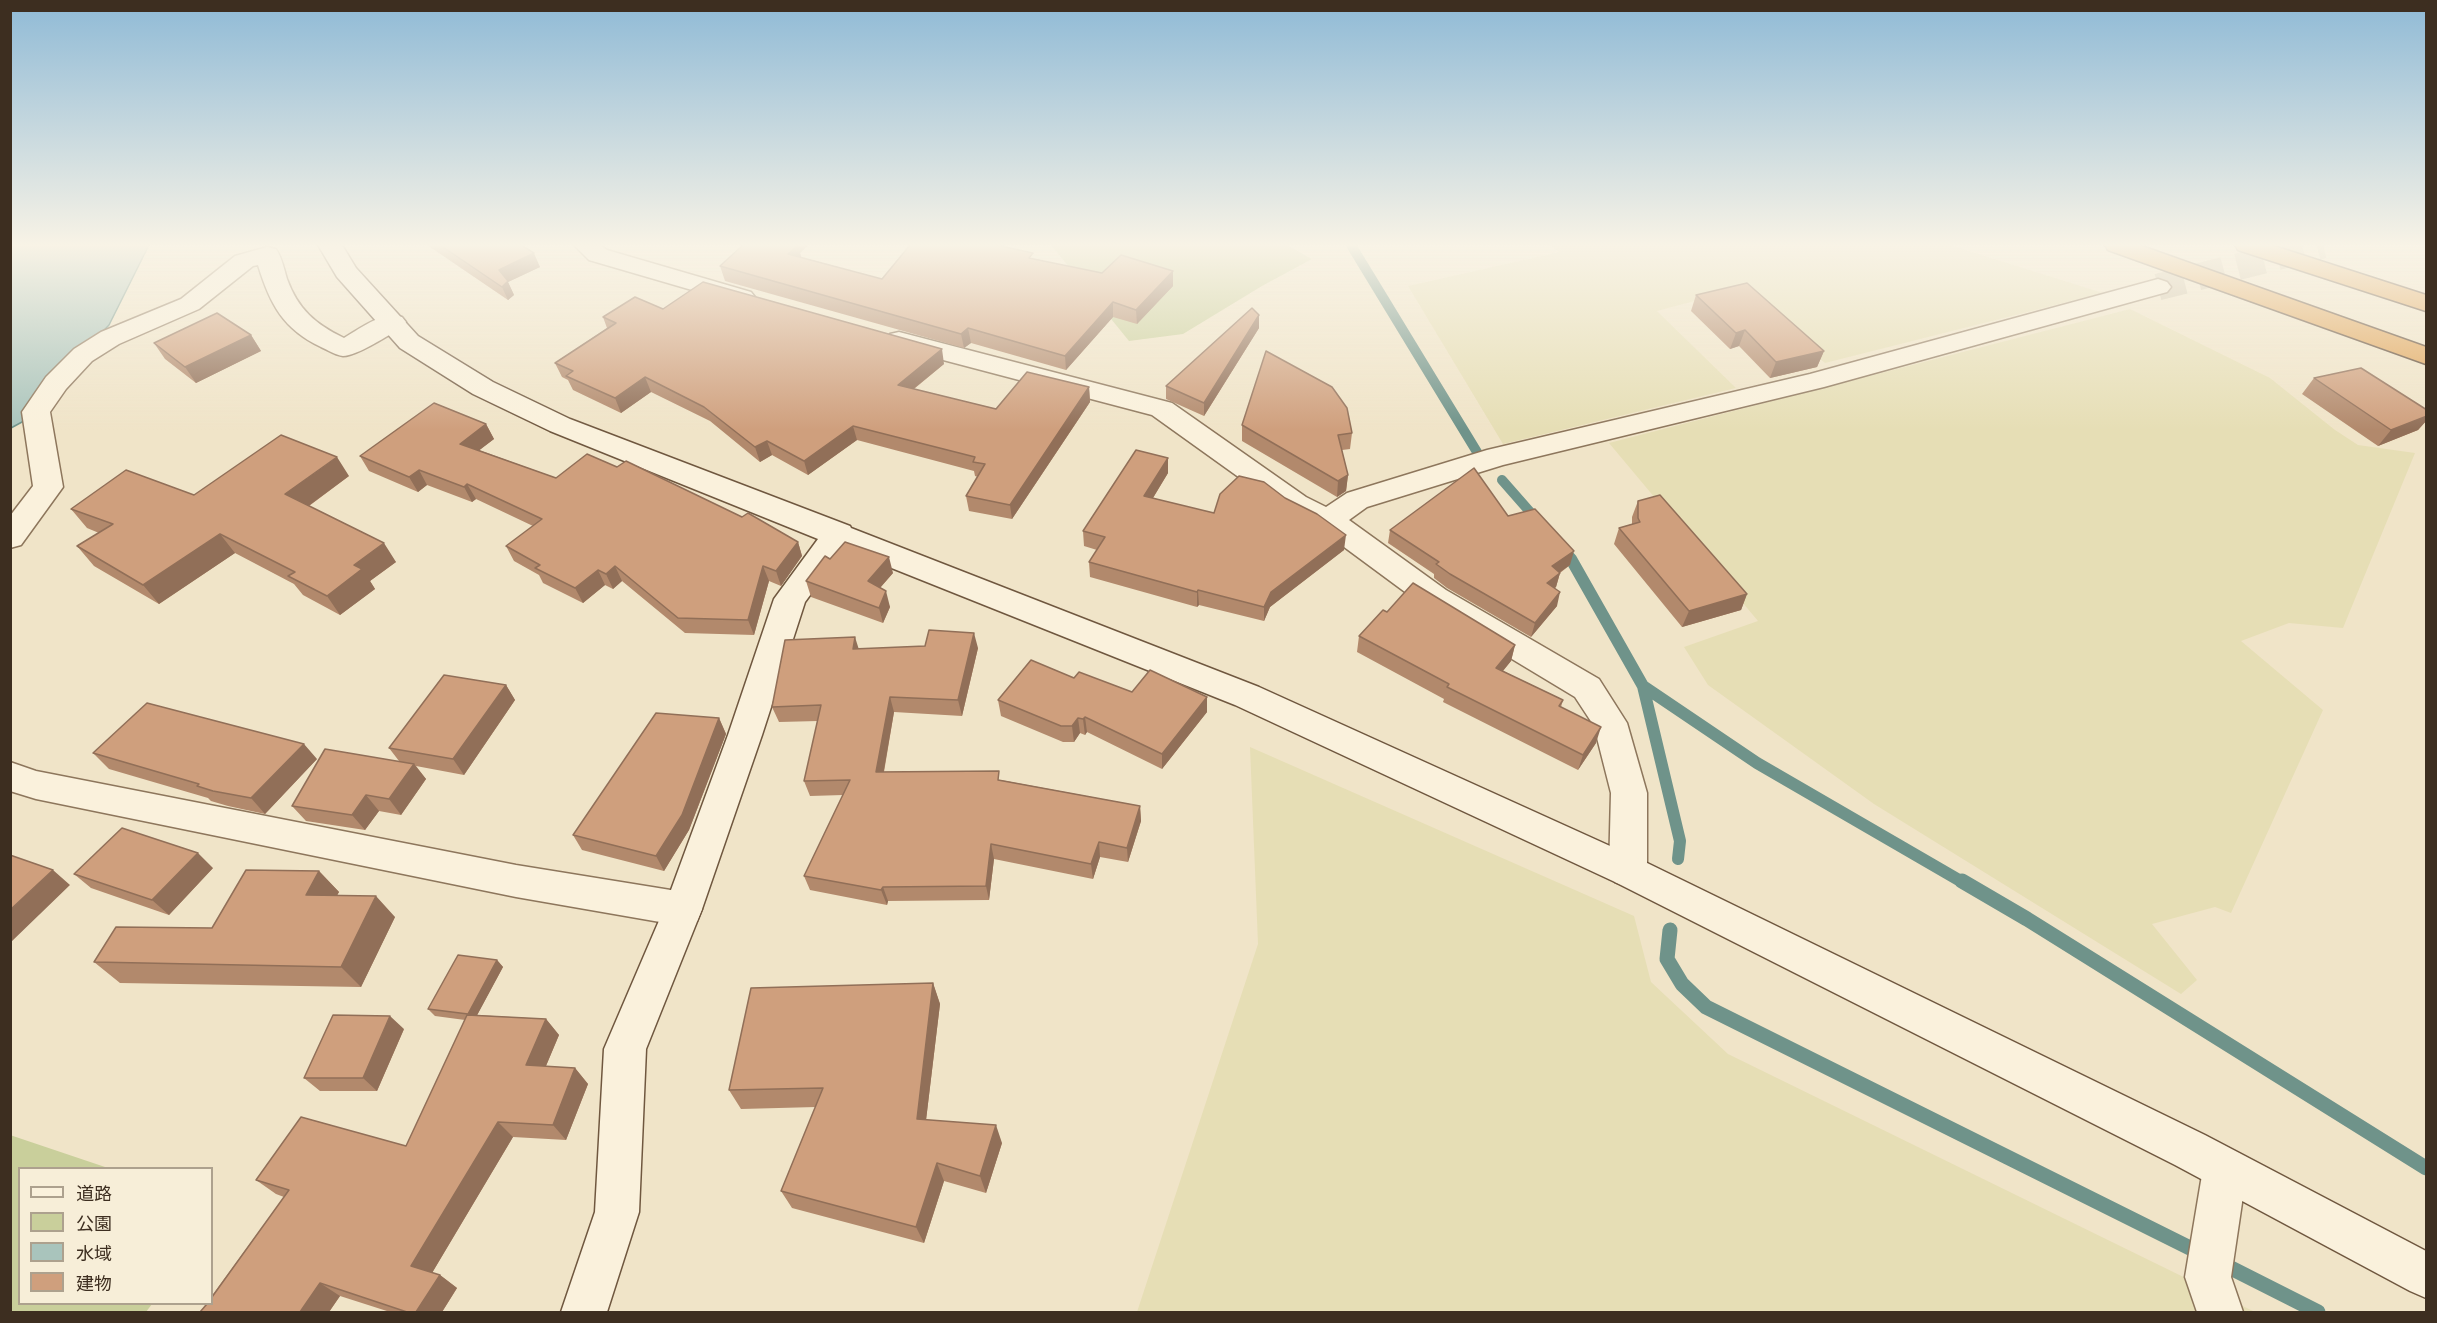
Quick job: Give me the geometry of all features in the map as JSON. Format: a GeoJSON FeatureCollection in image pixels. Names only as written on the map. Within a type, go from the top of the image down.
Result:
{"type":"FeatureCollection","features":[{"type":"Feature","properties":{"kind":"highway"},"geometry":{"type":"LineString","coordinates":[[2289,307],[2427,356]]}},
{"type":"Feature","properties":{"kind":"highway"},"geometry":{"type":"LineString","coordinates":[[2341,307],[2427,334]]}},
{"type":"Feature","properties":{"kind":"street"},"geometry":{"type":"LineString","coordinates":[[10,538],[48,487],[36,412],[56,383],[83,355],[110,338],[183,307]]}},
{"type":"Feature","properties":{"kind":"street"},"geometry":{"type":"LineString","coordinates":[[288,307],[293,316],[320,336],[344,348],[393,322]]}},
{"type":"Feature","properties":{"kind":"street"},"geometry":{"type":"LineString","coordinates":[[379,307],[409,342],[483,388],[560,425],[839,533],[1247,696],[1629,871],[2225,1169],[2427,1275]]}},
{"type":"Feature","properties":{"kind":"street"},"geometry":{"type":"LineString","coordinates":[[1328,519],[1357,500],[1497,456],[1814,381],[2086,307]]}},
{"type":"Feature","properties":{"kind":"street"},"geometry":{"type":"LineString","coordinates":[[879,335],[1162,409],[1296,504],[1328,519],[1435,598],[1587,688],[1610,723],[1629,793],[1629,871]]}},
{"type":"Feature","properties":{"kind":"street"},"geometry":{"type":"LineString","coordinates":[[584,1312],[617,1212],[625,1049],[683,909],[753,713],[790,599],[839,533]]}},
{"type":"Feature","properties":{"kind":"street"},"geometry":{"type":"LineString","coordinates":[[10,776],[36,785],[504,878],[683,909]]}},
{"type":"Feature","properties":{"kind":"street"},"geometry":{"type":"LineString","coordinates":[[2214,1294],[2215,1221],[2225,1169]]}},
{"type":"Feature","properties":{"kind":"shaded area"},"geometry":{"type":"Polygon","coordinates":[[[1420,307],[1673,307],[1657,311],[1736,388],[1503,444],[1420,307]]]}},
{"type":"Feature","properties":{"kind":"shaded area"},"geometry":{"type":"Polygon","coordinates":[[[1756,307],[2048,307],[1825,363],[1756,307]]]}},
{"type":"Feature","properties":{"kind":"shaded area"},"geometry":{"type":"Polygon","coordinates":[[[2130,309],[2270,378],[2335,430],[2358,445],[2415,453],[2343,628],[2289,623],[2241,641],[2323,710],[2231,913],[2215,907],[2152,924],[2197,980],[2181,994],[1874,804],[1708,685],[1684,647],[1758,621],[1609,443],[2130,309]]]}},
{"type":"Feature","properties":{"kind":"shaded area"},"geometry":{"type":"Polygon","coordinates":[[[1250,747],[1634,916],[1651,982],[1728,1054],[2255,1312],[1137,1312],[1258,944],[1250,747]]]}},
{"type":"Feature","properties":{"kind":"green space"},"geometry":{"type":"Polygon","coordinates":[[[1101,307],[1228,307],[1183,334],[1129,341],[1101,307]]]}},
{"type":"Feature","properties":{"kind":"green space"},"geometry":{"type":"Polygon","coordinates":[[[10,1135],[105,1167],[18,1167],[18,1305],[151,1305],[146,1312],[11,1312],[10,1135]]]}},
{"type":"Feature","properties":{"kind":"water"},"geometry":{"type":"Polygon","coordinates":[[[11,307],[118,307],[109,325],[63,373],[22,422],[11,428],[11,307]]]}},
{"type":"Feature","properties":{"kind":"building"},"geometry":{"type":"Polygon","coordinates":[[[619,307],[658,307],[663,309],[666,307],[791,307],[942,349],[898,385],[996,409],[1027,372],[1089,387],[1010,505],[966,496],[985,464],[973,462],[975,457],[853,426],[804,461],[767,441],[755,447],[704,407],[645,377],[615,398],[566,376],[573,371],[555,363],[616,323],[603,317],[619,307]]]}},
{"type":"Feature","properties":{"kind":"building"},"geometry":{"type":"Polygon","coordinates":[[[864,307],[1109,307],[1065,356],[968,328],[961,334],[864,307]]]}},
{"type":"Feature","properties":{"kind":"building"},"geometry":{"type":"Polygon","coordinates":[[[1708,307],[1774,307],[1824,351],[1776,362],[1745,330],[1736,333],[1708,307]]]}},
{"type":"Feature","properties":{"kind":"building"},"geometry":{"type":"Polygon","coordinates":[[[1252,308],[1259,315],[1204,403],[1166,386],[1252,308]]]}},
{"type":"Feature","properties":{"kind":"building"},"geometry":{"type":"Polygon","coordinates":[[[217,313],[251,335],[185,367],[154,343],[217,313]]]}},
{"type":"Feature","properties":{"kind":"building"},"geometry":{"type":"Polygon","coordinates":[[[1266,351],[1332,387],[1347,408],[1352,433],[1338,435],[1348,475],[1338,481],[1242,425],[1266,351]]]}},
{"type":"Feature","properties":{"kind":"building"},"geometry":{"type":"Polygon","coordinates":[[[2361,368],[2427,410],[2427,416],[2391,430],[2314,378],[2361,368]]]}},
{"type":"Feature","properties":{"kind":"building"},"geometry":{"type":"Polygon","coordinates":[[[434,403],[486,424],[460,444],[556,478],[587,454],[617,467],[626,461],[742,517],[748,513],[798,542],[776,571],[763,566],[748,620],[678,618],[615,566],[606,574],[598,570],[575,588],[535,568],[540,565],[506,546],[542,519],[467,484],[464,487],[419,470],[409,477],[360,456],[434,403]]]}},
{"type":"Feature","properties":{"kind":"building"},"geometry":{"type":"Polygon","coordinates":[[[281,435],[337,457],[285,494],[384,543],[354,565],[362,569],[327,596],[288,576],[295,572],[220,534],[143,585],[77,546],[113,524],[71,509],[126,470],[194,495],[281,435]]]}},
{"type":"Feature","properties":{"kind":"building"},"geometry":{"type":"Polygon","coordinates":[[[1136,450],[1168,458],[1144,496],[1214,513],[1220,494],[1239,476],[1264,482],[1285,498],[1317,514],[1346,535],[1271,592],[1264,607],[1198,590],[1197,592],[1089,562],[1105,537],[1083,531],[1136,450]]]}},
{"type":"Feature","properties":{"kind":"building"},"geometry":{"type":"Polygon","coordinates":[[[1474,468],[1508,516],[1535,509],[1574,551],[1552,566],[1560,573],[1547,583],[1560,592],[1535,623],[1450,574],[1436,564],[1439,562],[1390,530],[1474,468]]]}},
{"type":"Feature","properties":{"kind":"building"},"geometry":{"type":"Polygon","coordinates":[[[1660,495],[1747,594],[1689,611],[1619,528],[1640,522],[1638,501],[1660,495]]]}},
{"type":"Feature","properties":{"kind":"building"},"geometry":{"type":"Polygon","coordinates":[[[845,542],[889,557],[868,581],[886,591],[879,608],[806,581],[825,556],[830,559],[845,542]]]}},
{"type":"Feature","properties":{"kind":"building"},"geometry":{"type":"Polygon","coordinates":[[[1413,583],[1515,645],[1496,668],[1563,700],[1559,706],[1601,727],[1583,755],[1447,687],[1449,684],[1359,636],[1383,610],[1387,612],[1413,583]]]}},
{"type":"Feature","properties":{"kind":"building"},"geometry":{"type":"Polygon","coordinates":[[[929,630],[974,633],[958,700],[890,697],[876,772],[999,771],[998,780],[1140,806],[1127,848],[1099,842],[1091,864],[991,844],[986,886],[883,887],[881,890],[804,876],[850,780],[804,781],[821,705],[772,707],[785,640],[855,637],[853,649],[925,646],[929,630]]]}},
{"type":"Feature","properties":{"kind":"building"},"geometry":{"type":"Polygon","coordinates":[[[1031,660],[1074,678],[1079,672],[1132,692],[1150,670],[1207,697],[1162,754],[1085,717],[1078,718],[1072,726],[1061,726],[998,700],[1031,660]]]}},
{"type":"Feature","properties":{"kind":"building"},"geometry":{"type":"Polygon","coordinates":[[[444,675],[506,685],[453,759],[389,748],[444,675]]]}},
{"type":"Feature","properties":{"kind":"building"},"geometry":{"type":"Polygon","coordinates":[[[147,703],[304,744],[251,798],[213,791],[197,786],[199,784],[93,753],[147,703]]]}},
{"type":"Feature","properties":{"kind":"building"},"geometry":{"type":"Polygon","coordinates":[[[656,713],[719,718],[682,815],[656,856],[573,835],[656,713]]]}},
{"type":"Feature","properties":{"kind":"building"},"geometry":{"type":"Polygon","coordinates":[[[325,749],[414,764],[389,799],[366,795],[352,815],[292,806],[325,749]]]}},
{"type":"Feature","properties":{"kind":"building"},"geometry":{"type":"Polygon","coordinates":[[[122,828],[198,853],[152,900],[74,874],[122,828]]]}},
{"type":"Feature","properties":{"kind":"building"},"geometry":{"type":"Polygon","coordinates":[[[10,855],[53,870],[10,910],[10,855]]]}},
{"type":"Feature","properties":{"kind":"building"},"geometry":{"type":"Polygon","coordinates":[[[246,870],[319,871],[306,895],[376,896],[341,967],[94,962],[116,927],[212,928],[246,870]]]}},
{"type":"Feature","properties":{"kind":"building"},"geometry":{"type":"Polygon","coordinates":[[[458,955],[497,960],[468,1014],[428,1009],[458,955]]]}},
{"type":"Feature","properties":{"kind":"building"},"geometry":{"type":"Polygon","coordinates":[[[933,983],[917,1119],[996,1125],[980,1176],[937,1163],[916,1227],[781,1191],[823,1088],[729,1090],[751,988],[933,983]]]}},
{"type":"Feature","properties":{"kind":"building"},"geometry":{"type":"Polygon","coordinates":[[[333,1015],[390,1016],[363,1078],[304,1078],[333,1015]]]}},
{"type":"Feature","properties":{"kind":"building"},"geometry":{"type":"Polygon","coordinates":[[[467,1015],[546,1019],[526,1065],[575,1068],[553,1125],[498,1122],[411,1266],[440,1275],[416,1312],[407,1312],[320,1283],[300,1312],[200,1312],[206,1305],[213,1305],[213,1296],[289,1190],[256,1180],[301,1117],[406,1146],[467,1015]]]}},
{"type":"Feature","properties":{"kind":"waterway"},"geometry":{"type":"LineString","coordinates":[[1389,307],[1477,452]]}},
{"type":"Feature","properties":{"kind":"waterway"},"geometry":{"type":"LineString","coordinates":[[1502,480],[1538,521]]}},
{"type":"Feature","properties":{"kind":"waterway"},"geometry":{"type":"LineString","coordinates":[[1561,548],[1571,559],[1643,686]]}},
{"type":"Feature","properties":{"kind":"waterway"},"geometry":{"type":"LineString","coordinates":[[1643,686],[1757,763],[1964,883]]}},
{"type":"Feature","properties":{"kind":"waterway"},"geometry":{"type":"LineString","coordinates":[[1643,686],[1680,841],[1678,859]]}},
{"type":"Feature","properties":{"kind":"waterway"},"geometry":{"type":"LineString","coordinates":[[1962,881],[2027,919],[2426,1168]]}},
{"type":"Feature","properties":{"kind":"waterway"},"geometry":{"type":"LineString","coordinates":[[1670,930],[1667,959],[1682,984],[1706,1007],[2204,1255]]}},
{"type":"Feature","properties":{"kind":"waterway"},"geometry":{"type":"LineString","coordinates":[[2219,1262],[2318,1312]]}}]}
